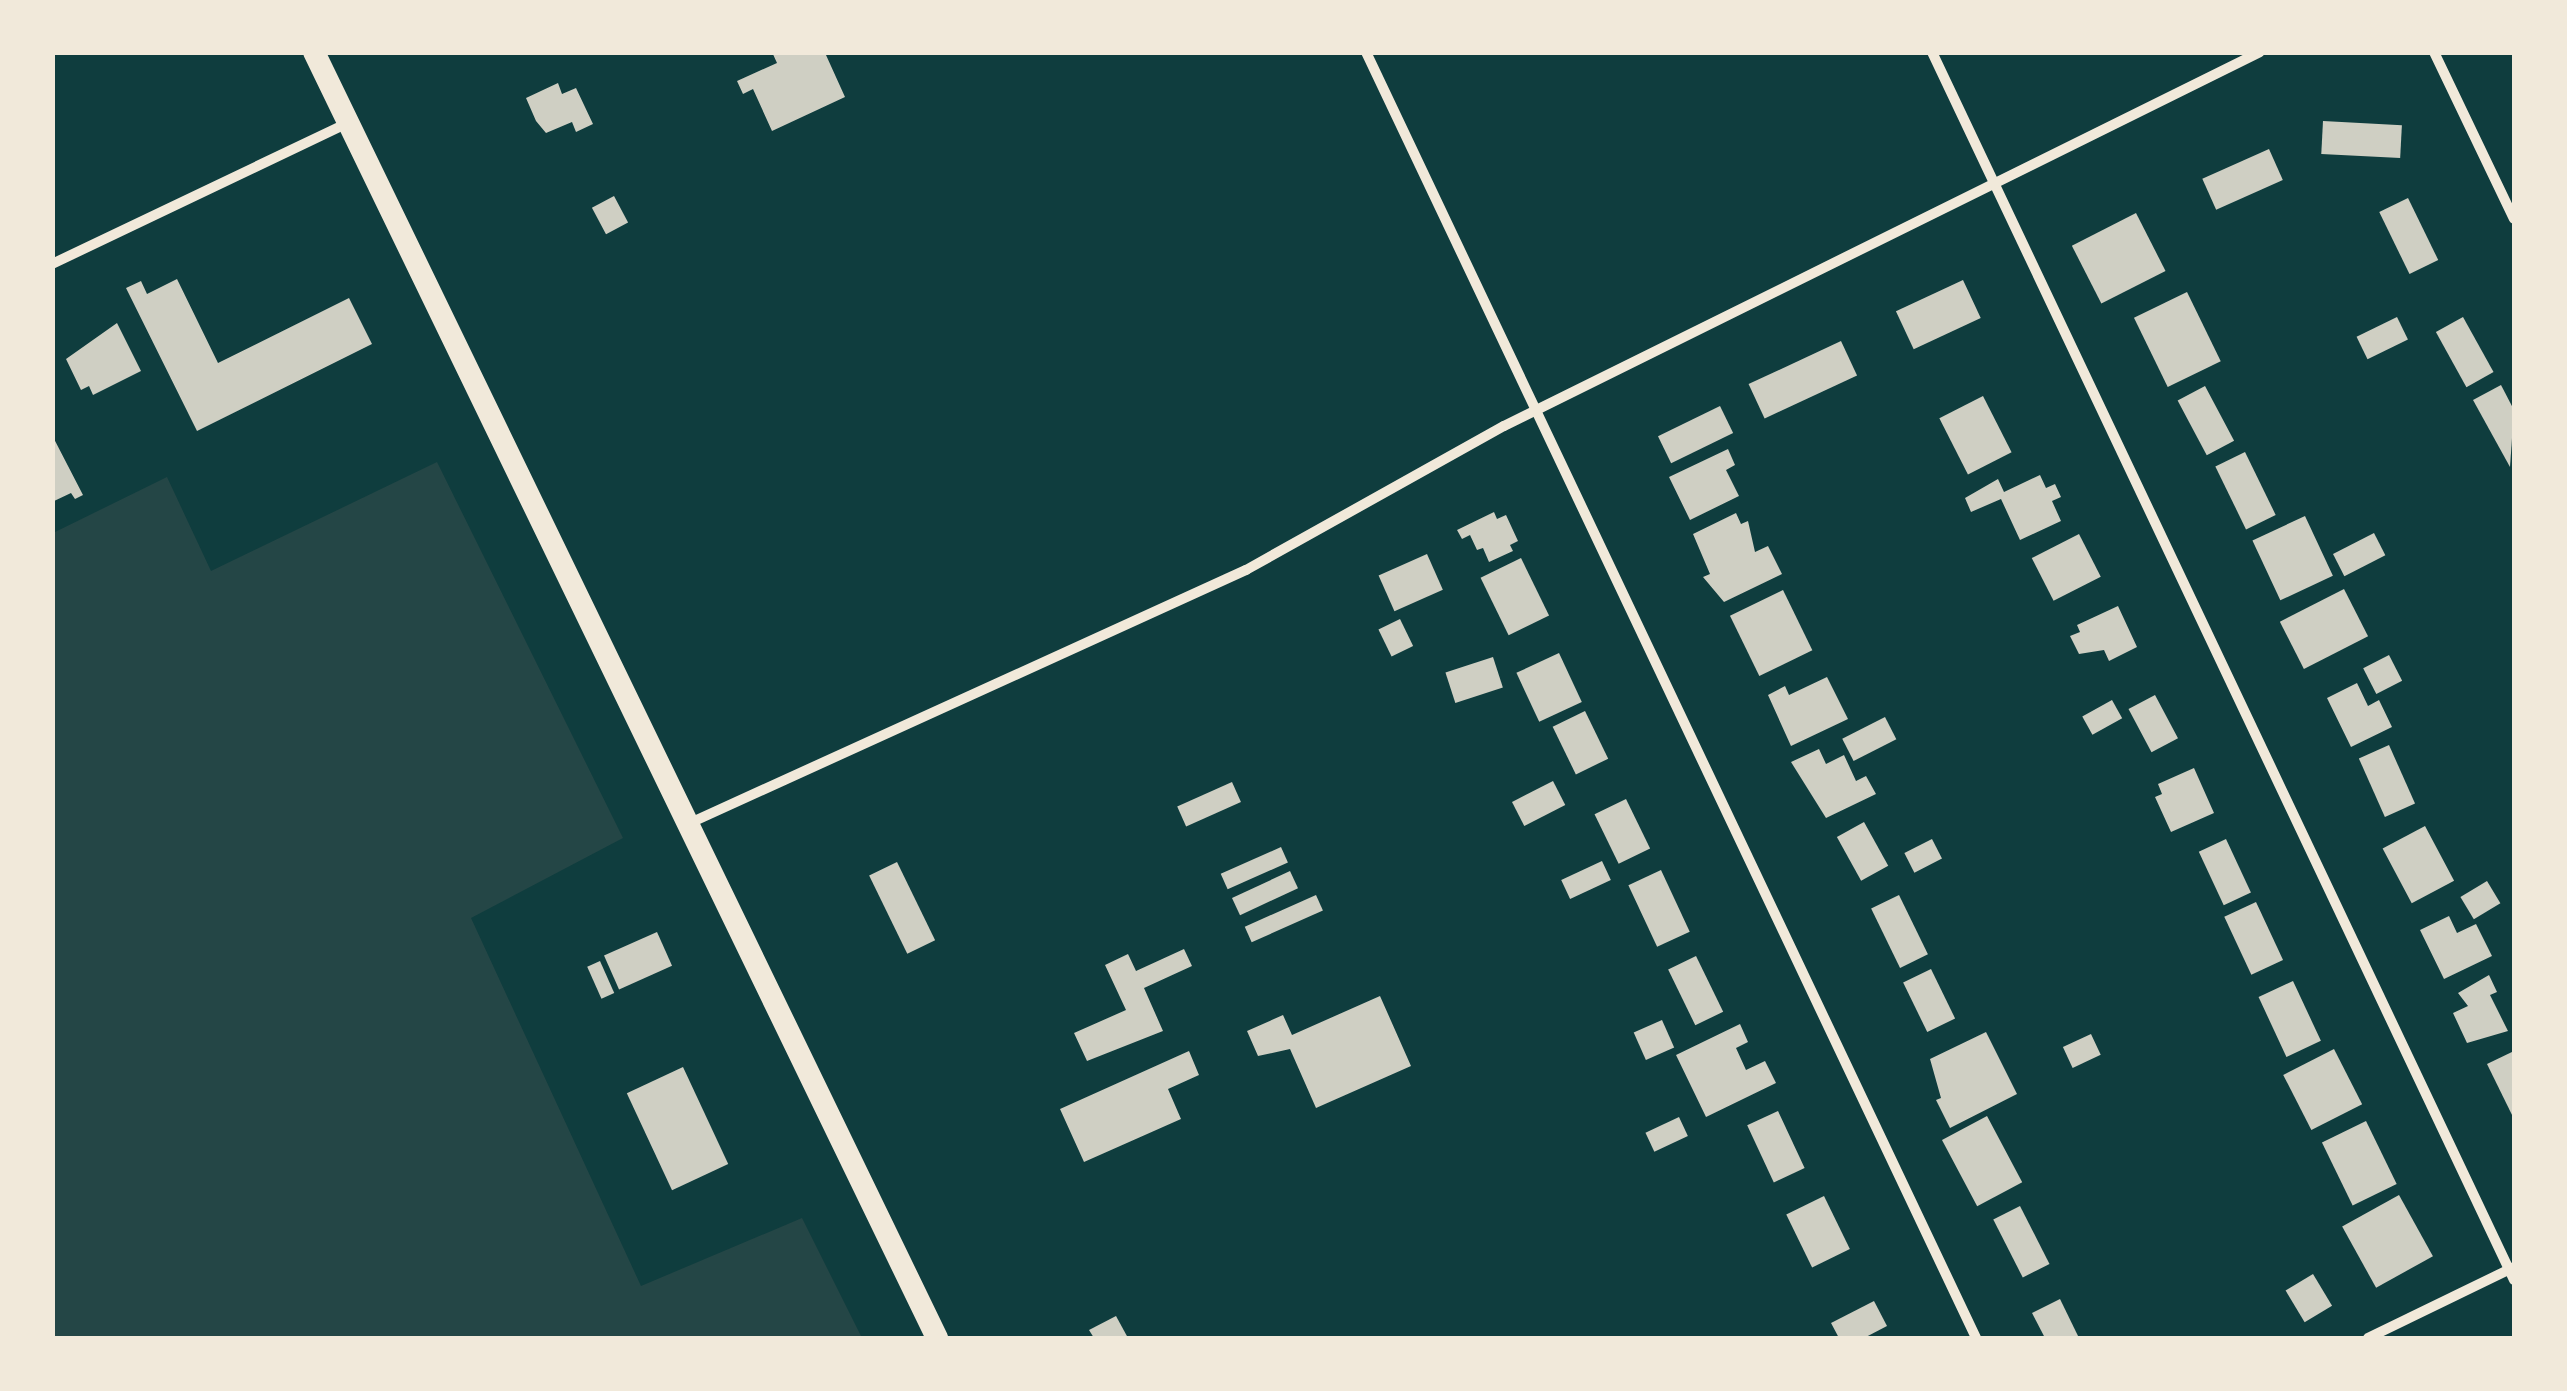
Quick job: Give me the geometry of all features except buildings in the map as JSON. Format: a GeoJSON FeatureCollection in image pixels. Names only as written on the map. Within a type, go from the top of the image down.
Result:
{"type":"FeatureCollection","features":[{"type":"Feature","properties":{"kind":"main road"},"geometry":{"type":"LineString","coordinates":[[314,52],[938,1338]]}},
{"type":"Feature","properties":{"kind":"street"},"geometry":{"type":"LineString","coordinates":[[1366,52],[1976,1338]]}},
{"type":"Feature","properties":{"kind":"street"},"geometry":{"type":"LineString","coordinates":[[1932,52],[2513,1272],[2368,1338]]}},
{"type":"Feature","properties":{"kind":"street"},"geometry":{"type":"LineString","coordinates":[[689,824],[1246,570],[1535,411],[2260,52]]}},
{"type":"Feature","properties":{"kind":"street"},"geometry":{"type":"LineString","coordinates":[[2434,52],[2514,219]]}},
{"type":"Feature","properties":{"kind":"street"},"geometry":{"type":"LineString","coordinates":[[52,264],[348,122]]}},
{"type":"Feature","properties":{"kind":"shaded area"},"geometry":{"type":"Polygon","coordinates":[[[437,462],[623,838],[471,918],[641,1286],[802,1218],[862,1338],[53,1338],[53,533],[167,477],[211,571],[437,462]]]}}]}
